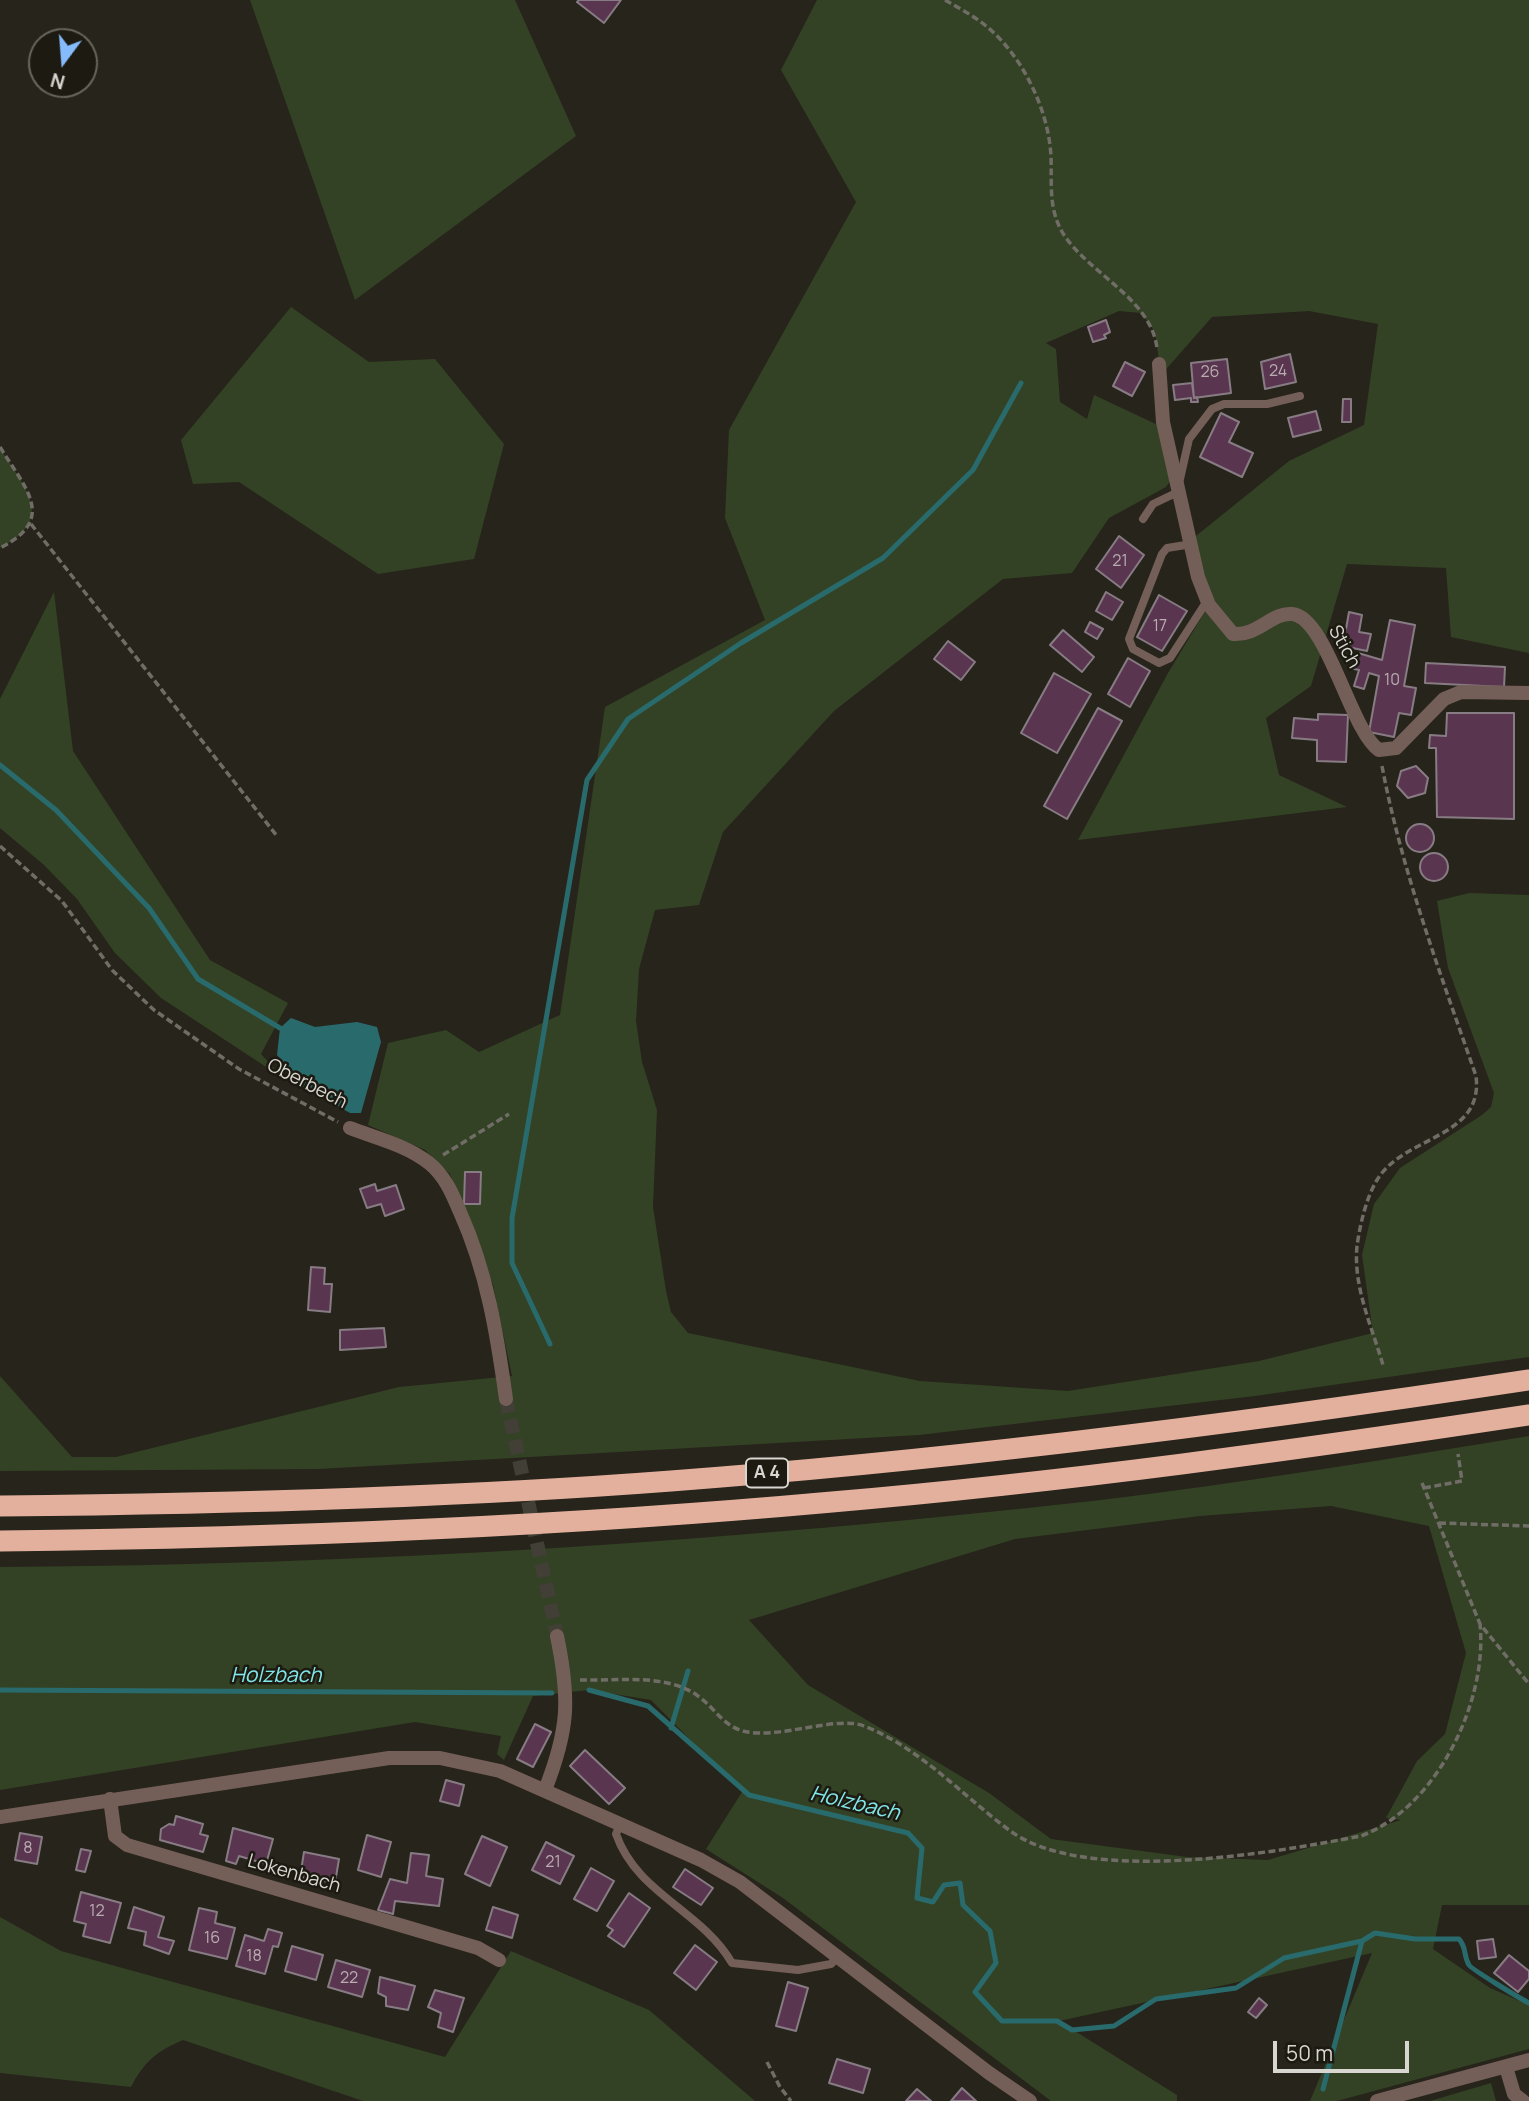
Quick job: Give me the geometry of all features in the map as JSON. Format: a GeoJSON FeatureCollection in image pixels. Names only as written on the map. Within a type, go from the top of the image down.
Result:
{"type":"FeatureCollection","features":[{"type":"Feature","properties":{"kind":"highway","name":"A 4"},"geometry":{"type":"LineString","coordinates":[[0,1506],[213,1504],[671,1481],[836,1467],[1250,1422],[1529,1380]]}},
{"type":"Feature","properties":{"kind":"highway","name":"A 4"},"geometry":{"type":"LineString","coordinates":[[0,1541],[215,1539],[506,1526],[821,1503],[1161,1467],[1529,1415]]}},
{"type":"Feature","properties":{"kind":"street","name":"Stich"},"geometry":{"type":"LineString","coordinates":[[1159,364],[1163,422],[1198,577],[1207,601],[1233,634],[1246,635],[1280,616],[1292,614],[1306,620],[1345,688],[1367,743],[1379,750]]}},
{"type":"Feature","properties":{"kind":"street"},"geometry":{"type":"LineString","coordinates":[[1379,750],[1396,748],[1444,698],[1461,692],[1529,693]]}},
{"type":"Feature","properties":{"kind":"street","name":"Oberbech"},"geometry":{"type":"LineString","coordinates":[[350,1128],[402,1148],[429,1163],[445,1178],[474,1243],[495,1322],[506,1399]]}},
{"type":"Feature","properties":{"kind":"street"},"geometry":{"type":"LineString","coordinates":[[545,1790],[566,1724],[566,1680],[556,1636]]}},
{"type":"Feature","properties":{"kind":"street"},"geometry":{"type":"LineString","coordinates":[[0,1817],[352,1763],[419,1757],[488,1767],[701,1860],[740,1882],[981,2067],[1030,2101]]}},
{"type":"Feature","properties":{"kind":"street","name":"Lokenbach"},"geometry":{"type":"LineString","coordinates":[[110,1799],[115,1836],[127,1845],[478,1948],[499,1961]]}},
{"type":"Feature","properties":{"kind":"street"},"geometry":{"type":"LineString","coordinates":[[1377,2101],[1529,2060]]}},
{"type":"Feature","properties":{"kind":"street"},"geometry":{"type":"LineString","coordinates":[[1506,2067],[1514,2094],[1524,2101]]}},
{"type":"Feature","properties":{"kind":"lane"},"geometry":{"type":"LineString","coordinates":[[1143,519],[1153,504],[1178,489],[1189,439],[1212,409],[1224,404],[1267,404],[1300,396]]}},
{"type":"Feature","properties":{"kind":"lane"},"geometry":{"type":"LineString","coordinates":[[1192,544],[1167,548],[1162,554],[1129,639],[1133,649],[1159,663],[1170,658],[1207,601]]}},
{"type":"Feature","properties":{"kind":"lane"},"geometry":{"type":"LineString","coordinates":[[620,1824],[616,1834],[619,1844],[637,1869],[671,1903],[707,1928],[732,1964],[798,1970],[831,1965],[838,1955]]}},
{"type":"Feature","properties":{"kind":"path"},"geometry":{"type":"LineString","coordinates":[[945,0],[986,25],[1011,50],[1045,121],[1051,155],[1052,207],[1060,229],[1073,248],[1141,313],[1155,332],[1159,364]]}},
{"type":"Feature","properties":{"kind":"path"},"geometry":{"type":"LineString","coordinates":[[0,447],[30,499],[34,513],[31,524],[0,548]]}},
{"type":"Feature","properties":{"kind":"path"},"geometry":{"type":"LineString","coordinates":[[31,524],[277,836]]}},
{"type":"Feature","properties":{"kind":"path"},"geometry":{"type":"LineString","coordinates":[[1379,750],[1392,815],[1476,1076],[1479,1094],[1474,1109],[1460,1121],[1393,1163],[1377,1179],[1370,1196],[1357,1247],[1357,1272],[1382,1365]]}},
{"type":"Feature","properties":{"kind":"path","name":"Oberbech"},"geometry":{"type":"LineString","coordinates":[[0,846],[62,901],[112,971],[154,1010],[274,1091],[350,1128]]}},
{"type":"Feature","properties":{"kind":"path"},"geometry":{"type":"LineString","coordinates":[[429,1163],[509,1114]]}},
{"type":"Feature","properties":{"kind":"path"},"geometry":{"type":"LineString","coordinates":[[1458,1454],[1462,1481],[1423,1485],[1457,1574],[1480,1624],[1529,1684]]}},
{"type":"Feature","properties":{"kind":"path"},"geometry":{"type":"LineString","coordinates":[[1439,1523],[1529,1525]]}},
{"type":"Feature","properties":{"kind":"path"},"geometry":{"type":"LineString","coordinates":[[566,1680],[675,1684],[699,1697],[719,1719],[743,1731],[764,1733],[848,1723],[862,1725],[901,1746],[967,1793],[1010,1831],[1043,1850],[1106,1860],[1172,1862],[1340,1840],[1382,1828],[1398,1817],[1432,1781],[1476,1690],[1483,1647],[1480,1624]]}},
{"type":"Feature","properties":{"kind":"path"},"geometry":{"type":"LineString","coordinates":[[767,2062],[779,2087],[791,2101]]}},
{"type":"Feature","properties":{"kind":"green space"},"geometry":{"type":"Polygon","coordinates":[[[250,0],[515,0],[576,136],[355,300],[250,0]]]}},
{"type":"Feature","properties":{"kind":"green space"},"geometry":{"type":"Polygon","coordinates":[[[817,0],[1529,0],[1529,653],[1451,637],[1446,568],[1347,564],[1311,686],[1266,718],[1279,775],[1347,807],[1078,840],[1168,673],[1209,605],[1191,540],[1289,461],[1364,425],[1378,324],[1309,311],[1212,317],[1161,375],[1155,332],[1141,313],[1119,311],[1046,343],[1056,349],[1060,402],[1087,419],[1094,395],[1158,425],[1172,478],[1166,487],[1109,518],[1072,573],[1003,579],[834,711],[723,832],[699,905],[655,910],[639,969],[636,1021],[642,1062],[657,1110],[653,1207],[671,1312],[688,1333],[920,1381],[1068,1391],[1259,1361],[1373,1333],[1362,1255],[1374,1204],[1400,1168],[1482,1115],[1491,1107],[1494,1093],[1448,968],[1437,901],[1469,893],[1529,895],[1529,1357],[1255,1396],[919,1435],[318,1469],[0,1471],[0,1376],[72,1457],[116,1457],[399,1387],[512,1376],[493,1285],[450,1174],[425,1150],[368,1125],[388,1043],[446,1030],[479,1052],[560,1015],[605,707],[765,620],[725,518],[729,430],[856,202],[781,70],[817,0]]]}},
{"type":"Feature","properties":{"kind":"green space"},"geometry":{"type":"Polygon","coordinates":[[[291,307],[369,362],[435,359],[504,444],[474,559],[378,574],[239,482],[193,484],[181,440],[291,307]]]}},
{"type":"Feature","properties":{"kind":"green space"},"geometry":{"type":"Polygon","coordinates":[[[0,448],[26,490],[32,514],[28,526],[0,548],[0,448]]]}},
{"type":"Feature","properties":{"kind":"green space"},"geometry":{"type":"Polygon","coordinates":[[[54,592],[73,751],[210,960],[288,1003],[261,1054],[283,1078],[161,998],[115,953],[77,899],[44,865],[0,828],[0,699],[54,592]]]}},
{"type":"Feature","properties":{"kind":"green space"},"geometry":{"type":"Polygon","coordinates":[[[1529,1436],[1529,1905],[1442,1905],[1433,1949],[1490,1988],[1529,2005],[1529,2049],[1337,2101],[1310,2101],[1372,1953],[1059,2021],[1177,2095],[1177,2101],[1051,2101],[783,1898],[706,1849],[742,1792],[651,1700],[589,1690],[533,1696],[504,1760],[497,1754],[501,1736],[415,1722],[0,1790],[0,1567],[413,1556],[689,1539],[1101,1500],[1529,1436]],[[1331,1506],[1200,1516],[1015,1539],[749,1620],[808,1685],[989,1793],[1051,1839],[1187,1857],[1268,1860],[1401,1820],[1386,1818],[1417,1761],[1445,1734],[1466,1653],[1429,1526],[1331,1506]]]}},
{"type":"Feature","properties":{"kind":"green space"},"geometry":{"type":"Polygon","coordinates":[[[0,1917],[61,1951],[445,2057],[511,1951],[649,2010],[755,2101],[363,2101],[183,2040],[152,2058],[131,2087],[0,2073],[0,1917]]]}},
{"type":"Feature","properties":{"kind":"green space"},"geometry":{"type":"Polygon","coordinates":[[[1491,2083],[1496,2101],[1430,2101],[1491,2083]]]}},
{"type":"Feature","properties":{"kind":"water"},"geometry":{"type":"Polygon","coordinates":[[[291,1018],[315,1027],[357,1022],[377,1027],[381,1042],[361,1113],[350,1113],[300,1085],[277,1055],[280,1028],[291,1018]]]}},
{"type":"Feature","properties":{"kind":"building"},"geometry":{"type":"Polygon","coordinates":[[[621,0],[604,23],[577,2],[621,0]]]}},
{"type":"Feature","properties":{"kind":"building"},"geometry":{"type":"Polygon","coordinates":[[[1106,320],[1110,332],[1104,335],[1106,338],[1093,342],[1088,327],[1106,320]]]}},
{"type":"Feature","properties":{"kind":"building"},"geometry":{"type":"Polygon","coordinates":[[[1290,354],[1296,382],[1265,389],[1261,362],[1290,354]]]}},
{"type":"Feature","properties":{"kind":"building"},"geometry":{"type":"Polygon","coordinates":[[[1227,359],[1231,393],[1194,398],[1191,363],[1227,359]]]}},
{"type":"Feature","properties":{"kind":"building"},"geometry":{"type":"Polygon","coordinates":[[[1125,362],[1145,372],[1132,396],[1113,386],[1125,362]]]}},
{"type":"Feature","properties":{"kind":"building"},"geometry":{"type":"Polygon","coordinates":[[[1192,383],[1194,398],[1197,397],[1198,402],[1191,402],[1191,398],[1175,400],[1173,385],[1192,383]]]}},
{"type":"Feature","properties":{"kind":"building"},"geometry":{"type":"Polygon","coordinates":[[[1343,399],[1351,399],[1351,422],[1342,422],[1343,399]]]}},
{"type":"Feature","properties":{"kind":"building"},"geometry":{"type":"Polygon","coordinates":[[[1316,411],[1321,430],[1293,437],[1288,418],[1316,411]]]}},
{"type":"Feature","properties":{"kind":"building"},"geometry":{"type":"Polygon","coordinates":[[[1221,413],[1239,422],[1229,442],[1253,453],[1242,477],[1200,457],[1221,413]]]}},
{"type":"Feature","properties":{"kind":"building"},"geometry":{"type":"Polygon","coordinates":[[[1119,536],[1144,555],[1121,588],[1096,569],[1119,536]]]}},
{"type":"Feature","properties":{"kind":"building"},"geometry":{"type":"Polygon","coordinates":[[[1106,592],[1123,602],[1112,620],[1096,611],[1106,592]]]}},
{"type":"Feature","properties":{"kind":"building"},"geometry":{"type":"Polygon","coordinates":[[[1159,595],[1187,611],[1162,651],[1137,637],[1159,595]]]}},
{"type":"Feature","properties":{"kind":"building"},"geometry":{"type":"Polygon","coordinates":[[[1349,612],[1362,615],[1359,632],[1371,634],[1367,651],[1343,646],[1349,612]]]}},
{"type":"Feature","properties":{"kind":"building"},"geometry":{"type":"Polygon","coordinates":[[[1390,620],[1415,625],[1404,686],[1416,688],[1411,715],[1399,713],[1394,737],[1369,732],[1379,676],[1369,673],[1364,689],[1354,686],[1359,670],[1354,669],[1358,653],[1382,660],[1390,620]]]}},
{"type":"Feature","properties":{"kind":"building"},"geometry":{"type":"Polygon","coordinates":[[[1090,622],[1103,629],[1097,639],[1085,632],[1090,622]]]}},
{"type":"Feature","properties":{"kind":"building"},"geometry":{"type":"Polygon","coordinates":[[[1063,630],[1094,657],[1082,672],[1050,645],[1063,630]]]}},
{"type":"Feature","properties":{"kind":"building"},"geometry":{"type":"Polygon","coordinates":[[[948,641],[975,662],[961,680],[934,659],[948,641]]]}},
{"type":"Feature","properties":{"kind":"building"},"geometry":{"type":"Polygon","coordinates":[[[1128,658],[1150,671],[1130,707],[1108,694],[1128,658]]]}},
{"type":"Feature","properties":{"kind":"building"},"geometry":{"type":"Polygon","coordinates":[[[1426,663],[1505,667],[1504,687],[1425,683],[1426,663]]]}},
{"type":"Feature","properties":{"kind":"building"},"geometry":{"type":"Polygon","coordinates":[[[1054,673],[1091,694],[1057,753],[1021,733],[1054,673]]]}},
{"type":"Feature","properties":{"kind":"building"},"geometry":{"type":"Polygon","coordinates":[[[1098,708],[1122,721],[1067,819],[1044,806],[1098,708]]]}},
{"type":"Feature","properties":{"kind":"building"},"geometry":{"type":"Polygon","coordinates":[[[1447,713],[1514,713],[1514,819],[1437,817],[1436,748],[1429,748],[1430,735],[1446,736],[1447,713]]]}},
{"type":"Feature","properties":{"kind":"building"},"geometry":{"type":"Polygon","coordinates":[[[1318,714],[1348,715],[1346,762],[1317,761],[1317,740],[1292,738],[1294,718],[1318,720],[1318,714]]]}},
{"type":"Feature","properties":{"kind":"building"},"geometry":{"type":"Polygon","coordinates":[[[1416,766],[1428,778],[1425,793],[1408,798],[1397,786],[1401,771],[1416,766]]]}},
{"type":"Feature","properties":{"kind":"building"},"geometry":{"type":"Polygon","coordinates":[[[1420,824],[1430,828],[1434,838],[1430,848],[1420,852],[1410,848],[1406,838],[1410,828],[1420,824]]]}},
{"type":"Feature","properties":{"kind":"building"},"geometry":{"type":"Polygon","coordinates":[[[1434,853],[1444,857],[1448,867],[1444,877],[1434,881],[1424,877],[1420,867],[1424,857],[1434,853]]]}},
{"type":"Feature","properties":{"kind":"building"},"geometry":{"type":"Polygon","coordinates":[[[465,1172],[481,1172],[480,1204],[464,1204],[465,1172]]]}},
{"type":"Feature","properties":{"kind":"building"},"geometry":{"type":"Polygon","coordinates":[[[375,1184],[377,1191],[396,1185],[404,1209],[385,1216],[381,1204],[367,1208],[360,1189],[375,1184]]]}},
{"type":"Feature","properties":{"kind":"building"},"geometry":{"type":"Polygon","coordinates":[[[311,1267],[325,1268],[324,1284],[332,1284],[330,1312],[308,1310],[311,1267]]]}},
{"type":"Feature","properties":{"kind":"building"},"geometry":{"type":"Polygon","coordinates":[[[384,1328],[386,1347],[340,1350],[340,1330],[384,1328]]]}},
{"type":"Feature","properties":{"kind":"building"},"geometry":{"type":"Polygon","coordinates":[[[535,1724],[551,1732],[533,1767],[517,1759],[535,1724]]]}},
{"type":"Feature","properties":{"kind":"building"},"geometry":{"type":"Polygon","coordinates":[[[585,1750],[625,1788],[609,1804],[570,1766],[585,1750]]]}},
{"type":"Feature","properties":{"kind":"building"},"geometry":{"type":"Polygon","coordinates":[[[446,1780],[464,1785],[459,1806],[440,1801],[446,1780]]]}},
{"type":"Feature","properties":{"kind":"building"},"geometry":{"type":"Polygon","coordinates":[[[176,1816],[203,1824],[200,1834],[208,1836],[203,1852],[160,1840],[161,1829],[169,1824],[174,1825],[176,1816]]]}},
{"type":"Feature","properties":{"kind":"building"},"geometry":{"type":"Polygon","coordinates":[[[233,1828],[273,1839],[266,1864],[239,1856],[236,1864],[226,1861],[233,1828]]]}},
{"type":"Feature","properties":{"kind":"building"},"geometry":{"type":"Polygon","coordinates":[[[20,1833],[42,1837],[37,1864],[15,1860],[20,1833]]]}},
{"type":"Feature","properties":{"kind":"building"},"geometry":{"type":"Polygon","coordinates":[[[367,1835],[391,1842],[381,1877],[358,1870],[367,1835]]]}},
{"type":"Feature","properties":{"kind":"building"},"geometry":{"type":"Polygon","coordinates":[[[482,1836],[507,1847],[490,1886],[465,1874],[482,1836]]]}},
{"type":"Feature","properties":{"kind":"building"},"geometry":{"type":"Polygon","coordinates":[[[546,1842],[574,1856],[560,1884],[532,1870],[546,1842]]]}},
{"type":"Feature","properties":{"kind":"building"},"geometry":{"type":"Polygon","coordinates":[[[81,1849],[91,1851],[85,1872],[76,1870],[81,1849]]]}},
{"type":"Feature","properties":{"kind":"building"},"geometry":{"type":"Polygon","coordinates":[[[304,1852],[339,1859],[335,1883],[300,1877],[304,1852]]]}},
{"type":"Feature","properties":{"kind":"building"},"geometry":{"type":"Polygon","coordinates":[[[411,1853],[429,1855],[426,1876],[443,1879],[439,1906],[395,1901],[393,1914],[378,1910],[390,1879],[407,1883],[411,1853]]]}},
{"type":"Feature","properties":{"kind":"building"},"geometry":{"type":"Polygon","coordinates":[[[591,1868],[614,1881],[597,1911],[574,1899],[591,1868]]]}},
{"type":"Feature","properties":{"kind":"building"},"geometry":{"type":"Polygon","coordinates":[[[685,1869],[713,1888],[701,1905],[673,1887],[685,1869]]]}},
{"type":"Feature","properties":{"kind":"building"},"geometry":{"type":"Polygon","coordinates":[[[81,1892],[121,1903],[110,1943],[83,1936],[86,1924],[74,1921],[81,1892]]]}},
{"type":"Feature","properties":{"kind":"building"},"geometry":{"type":"Polygon","coordinates":[[[629,1893],[650,1908],[624,1947],[608,1936],[613,1930],[607,1926],[629,1893]]]}},
{"type":"Feature","properties":{"kind":"building"},"geometry":{"type":"Polygon","coordinates":[[[134,1907],[164,1917],[158,1937],[174,1941],[169,1954],[144,1945],[146,1932],[128,1928],[134,1907]]]}},
{"type":"Feature","properties":{"kind":"building"},"geometry":{"type":"Polygon","coordinates":[[[493,1907],[518,1915],[512,1938],[486,1930],[493,1907]]]}},
{"type":"Feature","properties":{"kind":"building"},"geometry":{"type":"Polygon","coordinates":[[[199,1908],[217,1912],[215,1923],[235,1928],[227,1959],[189,1950],[199,1908]]]}},
{"type":"Feature","properties":{"kind":"building"},"geometry":{"type":"Polygon","coordinates":[[[268,1929],[282,1933],[278,1947],[273,1946],[265,1974],[236,1966],[245,1935],[264,1941],[268,1929]]]}},
{"type":"Feature","properties":{"kind":"building"},"geometry":{"type":"Polygon","coordinates":[[[1493,1939],[1496,1957],[1479,1959],[1477,1941],[1493,1939]]]}},
{"type":"Feature","properties":{"kind":"building"},"geometry":{"type":"Polygon","coordinates":[[[695,1945],[717,1962],[696,1990],[674,1973],[695,1945]]]}},
{"type":"Feature","properties":{"kind":"building"},"geometry":{"type":"Polygon","coordinates":[[[292,1946],[323,1955],[316,1980],[285,1971],[292,1946]]]}},
{"type":"Feature","properties":{"kind":"building"},"geometry":{"type":"Polygon","coordinates":[[[1509,1955],[1529,1971],[1529,1979],[1518,1992],[1494,1973],[1509,1955]]]}},
{"type":"Feature","properties":{"kind":"building"},"geometry":{"type":"Polygon","coordinates":[[[336,1960],[370,1970],[362,1997],[328,1987],[336,1960]]]}},
{"type":"Feature","properties":{"kind":"building"},"geometry":{"type":"Polygon","coordinates":[[[380,1977],[415,1986],[408,2010],[386,2006],[386,1997],[378,1993],[380,1977]]]}},
{"type":"Feature","properties":{"kind":"building"},"geometry":{"type":"Polygon","coordinates":[[[788,1982],[808,1988],[796,2031],[776,2026],[788,1982]]]}},
{"type":"Feature","properties":{"kind":"building"},"geometry":{"type":"Polygon","coordinates":[[[435,1990],[464,1998],[453,2032],[438,2027],[441,2013],[428,2007],[435,1990]]]}},
{"type":"Feature","properties":{"kind":"building"},"geometry":{"type":"Polygon","coordinates":[[[1259,1998],[1267,2005],[1256,2018],[1248,2012],[1259,1998]]]}},
{"type":"Feature","properties":{"kind":"building"},"geometry":{"type":"Polygon","coordinates":[[[837,2059],[870,2069],[863,2093],[829,2083],[837,2059]]]}},
{"type":"Feature","properties":{"kind":"building"},"geometry":{"type":"Polygon","coordinates":[[[962,2088],[976,2101],[951,2101],[962,2088]]]}},
{"type":"Feature","properties":{"kind":"building"},"geometry":{"type":"Polygon","coordinates":[[[917,2089],[931,2101],[906,2101],[917,2089]]]}},
{"type":"Feature","properties":{"kind":"waterway"},"geometry":{"type":"LineString","coordinates":[[550,1344],[512,1263],[512,1218],[587,780],[628,719],[741,643],[883,558],[973,470],[1021,383]]}},
{"type":"Feature","properties":{"kind":"waterway"},"geometry":{"type":"LineString","coordinates":[[0,765],[56,810],[149,908],[198,979],[280,1028]]}},
{"type":"Feature","properties":{"kind":"waterway"},"geometry":{"type":"LineString","coordinates":[[671,1728],[688,1671]]}},
{"type":"Feature","properties":{"kind":"waterway","name":"Holzbach"},"geometry":{"type":"LineString","coordinates":[[0,1690],[552,1693]]}},
{"type":"Feature","properties":{"kind":"waterway","name":"Holzbach"},"geometry":{"type":"LineString","coordinates":[[589,1690],[648,1706],[749,1795],[908,1833],[922,1848],[917,1898],[933,1902],[944,1885],[960,1883],[963,1905],[990,1931],[996,1963],[975,1992],[1002,2021],[1057,2021],[1072,2030],[1114,2026],[1156,1999],[1236,1988],[1284,1958],[1362,1941],[1375,1933],[1415,1939],[1459,1939],[1472,1968],[1529,2003]]}},
{"type":"Feature","properties":{"kind":"waterway"},"geometry":{"type":"LineString","coordinates":[[1323,2089],[1362,1941]]}},
{"type":"Feature","properties":{"kind":"tunnel"},"geometry":{"type":"LineString","coordinates":[[506,1399],[557,1636]]}}]}
